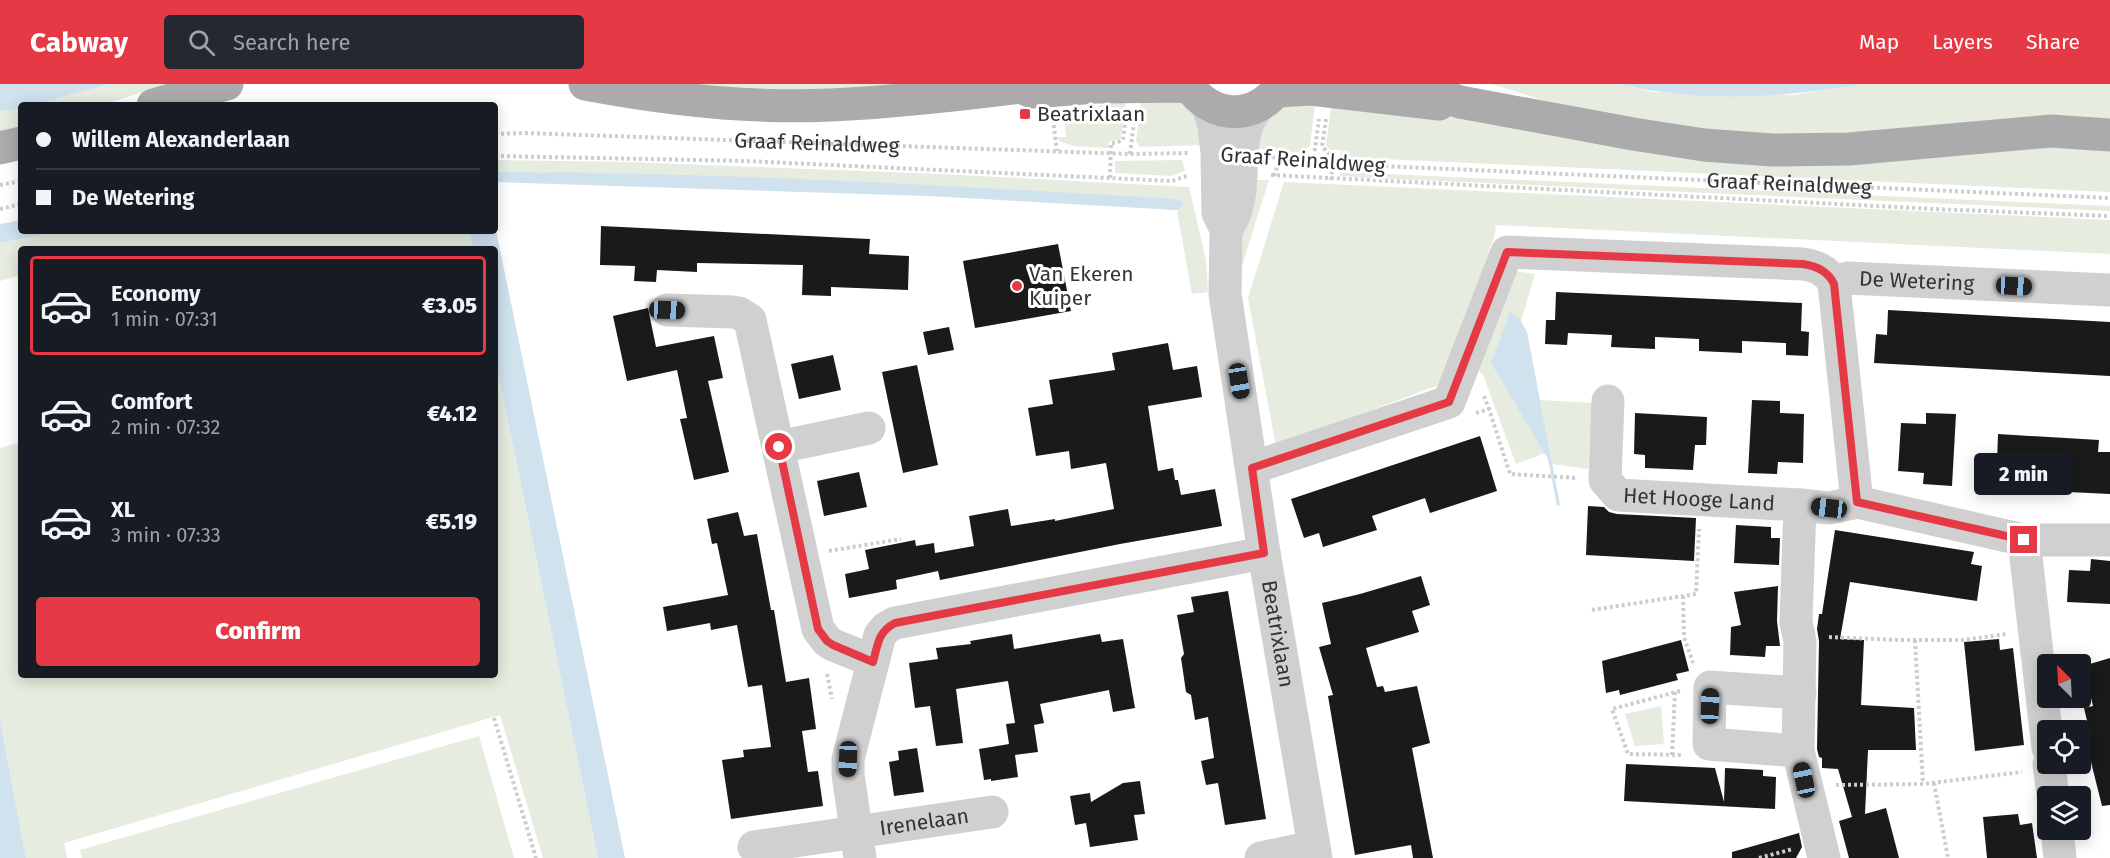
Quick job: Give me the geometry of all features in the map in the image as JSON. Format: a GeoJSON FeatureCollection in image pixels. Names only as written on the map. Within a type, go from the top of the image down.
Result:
{"type":"FeatureCollection","features":[{"type":"Feature","properties":{"kind":"main road"},"geometry":{"type":"LineString","coordinates":[[164,102],[227,84]]}},
{"type":"Feature","properties":{"kind":"main road","name":"Graaf Reinaldweg"},"geometry":{"type":"LineString","coordinates":[[585,84],[686,100],[745,104],[827,105],[907,100],[1023,86],[1033,92],[1134,86],[1194,91],[1219,110],[1231,112],[1245,111],[1271,94],[1291,89],[1440,105],[1460,102]]}},
{"type":"Feature","properties":{"kind":"main road","name":"Graaf Reinaldweg"},"geometry":{"type":"LineString","coordinates":[[1411,84],[1460,102],[1668,141],[1772,150],[1849,149],[2051,131],[2110,135]]}},
{"type":"Feature","properties":{"kind":"main road"},"geometry":{"type":"LineString","coordinates":[[0,148],[18,144]]}},
{"type":"Feature","properties":{"kind":"street","name":"Beatrixlaan"},"geometry":{"type":"LineString","coordinates":[[1194,91],[1214,125],[1229,163]]}},
{"type":"Feature","properties":{"kind":"street","name":"Beatrixlaan"},"geometry":{"type":"LineString","coordinates":[[1271,94],[1246,127],[1229,163],[1218,213],[1226,229],[1225,294],[1264,553],[1315,852]]}},
{"type":"Feature","properties":{"kind":"street","name":"De Wetering"},"geometry":{"type":"LineString","coordinates":[[1449,402],[1507,252],[1803,264],[1830,275],[1834,284],[1857,502]]}},
{"type":"Feature","properties":{"kind":"street","name":"De Wetering"},"geometry":{"type":"LineString","coordinates":[[1834,284],[1847,278],[2109,290]]}},
{"type":"Feature","properties":{"kind":"street"},"geometry":{"type":"LineString","coordinates":[[667,310],[732,312],[739,313],[750,320],[817,625],[823,636],[833,645],[873,662]]}},
{"type":"Feature","properties":{"kind":"street","name":"Het Hooge Land"},"geometry":{"type":"LineString","coordinates":[[1608,401],[1605,480],[1618,495],[1800,505],[1796,622],[1800,693],[1798,751],[1824,858]]}},
{"type":"Feature","properties":{"kind":"street"},"geometry":{"type":"LineString","coordinates":[[1252,468],[1449,402]]}},
{"type":"Feature","properties":{"kind":"street"},"geometry":{"type":"LineString","coordinates":[[779,447],[869,428]]}},
{"type":"Feature","properties":{"kind":"street"},"geometry":{"type":"LineString","coordinates":[[1800,505],[1829,508],[1857,502],[2024,540],[2110,540]]}},
{"type":"Feature","properties":{"kind":"street"},"geometry":{"type":"LineString","coordinates":[[2024,540],[2044,720]]}},
{"type":"Feature","properties":{"kind":"street","name":"Irenelaan"},"geometry":{"type":"LineString","coordinates":[[858,845],[848,759],[880,635],[886,628],[895,623],[1264,553]]}},
{"type":"Feature","properties":{"kind":"street"},"geometry":{"type":"LineString","coordinates":[[1798,751],[1708,744],[1702,687],[1800,693]]}},
{"type":"Feature","properties":{"kind":"street","name":"Irenelaan"},"geometry":{"type":"LineString","coordinates":[[754,847],[858,845],[992,812]]}},
{"type":"Feature","properties":{"kind":"street"},"geometry":{"type":"LineString","coordinates":[[2058,840],[2060,858]]}},
{"type":"Feature","properties":{"kind":"street"},"geometry":{"type":"LineString","coordinates":[[1261,858],[1315,852]]}},
{"type":"Feature","properties":{"kind":"path"},"geometry":{"type":"LineString","coordinates":[[1110,178],[1111,143],[1123,140],[1134,86]]}},
{"type":"Feature","properties":{"kind":"path"},"geometry":{"type":"LineString","coordinates":[[1130,154],[1134,86]]}},
{"type":"Feature","properties":{"kind":"path"},"geometry":{"type":"LineString","coordinates":[[1330,92],[1335,105],[1328,104],[1322,146],[1328,153],[1334,154],[1331,180]]}},
{"type":"Feature","properties":{"kind":"path"},"geometry":{"type":"LineString","coordinates":[[1313,163],[1330,92]]}},
{"type":"Feature","properties":{"kind":"path"},"geometry":{"type":"LineString","coordinates":[[1052,113],[1057,151]]}},
{"type":"Feature","properties":{"kind":"path","name":"Graaf Reinaldweg"},"geometry":{"type":"LineString","coordinates":[[498,134],[1111,153],[1229,163],[1313,163],[2110,198]]}},
{"type":"Feature","properties":{"kind":"path"},"geometry":{"type":"LineString","coordinates":[[498,156],[746,161],[1172,181],[1229,163],[1331,180],[1935,210],[2110,216]]}},
{"type":"Feature","properties":{"kind":"path"},"geometry":{"type":"LineString","coordinates":[[0,185],[18,182]]}},
{"type":"Feature","properties":{"kind":"path"},"geometry":{"type":"LineString","coordinates":[[0,208],[18,205]]}},
{"type":"Feature","properties":{"kind":"path"},"geometry":{"type":"LineString","coordinates":[[1449,402],[1462,417],[1488,409],[1510,474],[1564,477]]}},
{"type":"Feature","properties":{"kind":"path"},"geometry":{"type":"LineString","coordinates":[[1592,610],[1696,594],[1701,500]]}},
{"type":"Feature","properties":{"kind":"path"},"geometry":{"type":"LineString","coordinates":[[802,555],[901,539]]}},
{"type":"Feature","properties":{"kind":"path"},"geometry":{"type":"LineString","coordinates":[[1683,596],[1684,637],[1702,687],[1612,709],[1628,754],[1686,755],[1708,744]]}},
{"type":"Feature","properties":{"kind":"path"},"geometry":{"type":"LineString","coordinates":[[1798,635],[1962,640],[2034,630]]}},
{"type":"Feature","properties":{"kind":"path"},"geometry":{"type":"LineString","coordinates":[[1915,640],[1923,784]]}},
{"type":"Feature","properties":{"kind":"path"},"geometry":{"type":"LineString","coordinates":[[1672,755],[1675,692]]}},
{"type":"Feature","properties":{"kind":"path"},"geometry":{"type":"LineString","coordinates":[[494,718],[536,858]]}},
{"type":"Feature","properties":{"kind":"path"},"geometry":{"type":"LineString","coordinates":[[1805,785],[1923,784],[2037,771]]}},
{"type":"Feature","properties":{"kind":"path"},"geometry":{"type":"LineString","coordinates":[[1934,783],[1948,858]]}},
{"type":"Feature","properties":{"kind":"shaded area"},"geometry":{"type":"Polygon","coordinates":[[[110,84],[168,84],[111,102],[44,102],[110,84]]]}},
{"type":"Feature","properties":{"kind":"shaded area"},"geometry":{"type":"Polygon","coordinates":[[[682,84],[938,84],[806,93],[682,84]]]}},
{"type":"Feature","properties":{"kind":"shaded area"},"geometry":{"type":"Polygon","coordinates":[[[1492,84],[1618,84],[1653,92],[1793,95],[1863,84],[2110,84],[2110,120],[1832,137],[1754,138],[1577,111],[1492,84]]]}},
{"type":"Feature","properties":{"kind":"shaded area"},"geometry":{"type":"Polygon","coordinates":[[[1142,94],[1172,96],[1193,109],[1206,145],[1140,147],[1136,141],[1142,94]]]}},
{"type":"Feature","properties":{"kind":"shaded area"},"geometry":{"type":"Polygon","coordinates":[[[1316,98],[1310,145],[1304,153],[1251,148],[1256,129],[1286,103],[1316,98]]]}},
{"type":"Feature","properties":{"kind":"shaded area"},"geometry":{"type":"Polygon","coordinates":[[[1343,101],[1471,118],[2015,147],[2110,147],[2110,192],[1340,157],[1341,150],[1330,150],[1326,145],[1331,107],[1343,101]]]}},
{"type":"Feature","properties":{"kind":"shaded area"},"geometry":{"type":"Polygon","coordinates":[[[1115,102],[1126,102],[1121,137],[1118,140],[1109,141],[1108,148],[1073,146],[1059,141],[1058,137],[1066,137],[1064,121],[1057,121],[1058,116],[1115,102]]]}},
{"type":"Feature","properties":{"kind":"shaded area"},"geometry":{"type":"Polygon","coordinates":[[[18,108],[18,132],[0,136],[0,111],[18,108]]]}},
{"type":"Feature","properties":{"kind":"shaded area"},"geometry":{"type":"Polygon","coordinates":[[[498,160],[628,162],[941,174],[1189,187],[1206,260],[1208,292],[1192,294],[1177,211],[1179,210],[540,172],[498,172],[498,160]]]}},
{"type":"Feature","properties":{"kind":"shaded area"},"geometry":{"type":"Polygon","coordinates":[[[1182,160],[1185,171],[1171,176],[1115,173],[1115,161],[1182,160]]]}},
{"type":"Feature","properties":{"kind":"shaded area"},"geometry":{"type":"Polygon","coordinates":[[[1340,172],[2110,206],[2110,211],[1395,179],[1340,176],[1340,172]]]}},
{"type":"Feature","properties":{"kind":"shaded area"},"geometry":{"type":"Polygon","coordinates":[[[1248,180],[1269,180],[1242,266],[1239,265],[1248,180]]]}},
{"type":"Feature","properties":{"kind":"shaded area"},"geometry":{"type":"Polygon","coordinates":[[[1284,182],[2110,220],[2110,254],[1495,225],[1496,231],[1444,383],[1276,446],[1248,298],[1284,182]]]}},
{"type":"Feature","properties":{"kind":"shaded area"},"geometry":{"type":"Polygon","coordinates":[[[45,234],[470,234],[472,246],[18,246],[18,276],[0,281],[0,243],[45,234]]]}},
{"type":"Feature","properties":{"kind":"shaded area"},"geometry":{"type":"Polygon","coordinates":[[[1515,271],[1535,274],[1521,321],[1492,361],[1545,453],[1516,464],[1483,375],[1477,368],[1515,271]]]}},
{"type":"Feature","properties":{"kind":"shaded area"},"geometry":{"type":"Polygon","coordinates":[[[498,373],[598,858],[543,858],[500,715],[64,843],[67,858],[26,858],[0,720],[0,448],[18,443],[18,678],[498,678],[498,373]]]}},
{"type":"Feature","properties":{"kind":"shaded area"},"geometry":{"type":"Polygon","coordinates":[[[1540,400],[1593,403],[1588,469],[1552,464],[1540,400]]]}},
{"type":"Feature","properties":{"kind":"shaded area"},"geometry":{"type":"Polygon","coordinates":[[[1661,706],[1664,744],[1635,746],[1625,714],[1661,706]]]}},
{"type":"Feature","properties":{"kind":"shaded area"},"geometry":{"type":"Polygon","coordinates":[[[479,736],[514,858],[82,858],[80,850],[479,736]]]}},
{"type":"Feature","properties":{"kind":"water"},"geometry":{"type":"Polygon","coordinates":[[[0,84],[110,84],[44,102],[18,102],[18,109],[0,111],[0,84]]]}},
{"type":"Feature","properties":{"kind":"water"},"geometry":{"type":"Polygon","coordinates":[[[1618,84],[1863,84],[1802,93],[1710,96],[1648,90],[1618,84]]]}},
{"type":"Feature","properties":{"kind":"water"},"geometry":{"type":"Polygon","coordinates":[[[498,172],[665,174],[1007,189],[1177,199],[1181,200],[1183,205],[1177,210],[928,196],[498,182],[498,172]]]}},
{"type":"Feature","properties":{"kind":"water"},"geometry":{"type":"Polygon","coordinates":[[[18,221],[18,234],[45,234],[0,243],[0,224],[18,221]]]}},
{"type":"Feature","properties":{"kind":"water"},"geometry":{"type":"Polygon","coordinates":[[[470,234],[497,234],[625,858],[598,858],[498,373],[498,246],[472,246],[470,234]]]}},
{"type":"Feature","properties":{"kind":"water"},"geometry":{"type":"Polygon","coordinates":[[[1510,312],[1519,318],[1527,332],[1560,505],[1557,506],[1548,459],[1491,363],[1510,312]]]}},
{"type":"Feature","properties":{"kind":"water"},"geometry":{"type":"Polygon","coordinates":[[[0,720],[26,858],[0,858],[0,720]]]}},
{"type":"Feature","properties":{"kind":"building"},"geometry":{"type":"Polygon","coordinates":[[[601,226],[870,239],[869,254],[909,256],[908,290],[831,287],[831,296],[802,295],[803,265],[697,263],[697,272],[657,270],[656,282],[634,281],[635,266],[600,265],[601,226]]]}},
{"type":"Feature","properties":{"kind":"building"},"geometry":{"type":"Polygon","coordinates":[[[1058,244],[1071,311],[975,328],[963,261],[1058,244]]]}},
{"type":"Feature","properties":{"kind":"building"},"geometry":{"type":"Polygon","coordinates":[[[1556,292],[1802,303],[1801,331],[1809,332],[1808,356],[1786,355],[1786,343],[1742,341],[1742,353],[1699,351],[1699,339],[1655,337],[1655,349],[1611,347],[1612,335],[1568,333],[1567,345],[1545,344],[1546,320],[1555,320],[1556,292]]]}},
{"type":"Feature","properties":{"kind":"building"},"geometry":{"type":"Polygon","coordinates":[[[648,308],[656,347],[714,336],[723,378],[708,381],[729,472],[694,480],[680,419],[687,418],[677,370],[627,381],[613,316],[648,308]]]}},
{"type":"Feature","properties":{"kind":"building"},"geometry":{"type":"Polygon","coordinates":[[[1888,310],[2110,322],[2110,376],[1874,363],[1876,334],[1887,335],[1888,310]]]}},
{"type":"Feature","properties":{"kind":"building"},"geometry":{"type":"Polygon","coordinates":[[[949,327],[954,350],[928,355],[923,332],[949,327]]]}},
{"type":"Feature","properties":{"kind":"building"},"geometry":{"type":"Polygon","coordinates":[[[1168,343],[1173,370],[1197,366],[1202,397],[1148,406],[1158,471],[1173,468],[1181,495],[1215,489],[1222,526],[940,580],[938,571],[896,580],[897,589],[849,598],[845,574],[869,569],[865,550],[915,540],[916,546],[934,543],[935,553],[974,546],[969,516],[1008,509],[1011,526],[1055,519],[1055,521],[1114,509],[1106,463],[1071,469],[1069,451],[1036,456],[1028,408],[1053,404],[1049,380],[1115,370],[1112,353],[1168,343]]]}},
{"type":"Feature","properties":{"kind":"building"},"geometry":{"type":"Polygon","coordinates":[[[833,355],[841,390],[799,399],[791,364],[833,355]]]}},
{"type":"Feature","properties":{"kind":"building"},"geometry":{"type":"Polygon","coordinates":[[[917,365],[938,465],[903,473],[882,372],[917,365]]]}},
{"type":"Feature","properties":{"kind":"building"},"geometry":{"type":"Polygon","coordinates":[[[1752,400],[1780,401],[1780,413],[1804,414],[1803,463],[1778,462],[1777,474],[1748,473],[1752,400]]]}},
{"type":"Feature","properties":{"kind":"building"},"geometry":{"type":"Polygon","coordinates":[[[1635,413],[1707,417],[1706,445],[1695,445],[1693,470],[1645,468],[1645,455],[1634,454],[1635,413]]]}},
{"type":"Feature","properties":{"kind":"building"},"geometry":{"type":"Polygon","coordinates":[[[1926,413],[1956,414],[1952,486],[1923,484],[1924,473],[1898,471],[1901,423],[1926,424],[1926,413]]]}},
{"type":"Feature","properties":{"kind":"building"},"geometry":{"type":"Polygon","coordinates":[[[1998,434],[2099,440],[2098,452],[2110,452],[2110,494],[2007,489],[2008,464],[1997,463],[1998,434]]]}},
{"type":"Feature","properties":{"kind":"building"},"geometry":{"type":"Polygon","coordinates":[[[1480,436],[1497,491],[1430,513],[1425,498],[1372,516],[1377,530],[1323,547],[1319,533],[1304,538],[1291,499],[1480,436]]]}},
{"type":"Feature","properties":{"kind":"building"},"geometry":{"type":"Polygon","coordinates":[[[859,472],[867,507],[824,516],[817,481],[859,472]]]}},
{"type":"Feature","properties":{"kind":"building"},"geometry":{"type":"Polygon","coordinates":[[[1588,506],[1604,507],[1609,512],[1617,514],[1696,518],[1694,561],[1586,555],[1588,506]]]}},
{"type":"Feature","properties":{"kind":"building"},"geometry":{"type":"Polygon","coordinates":[[[738,512],[744,536],[757,534],[771,610],[774,610],[786,682],[809,678],[816,729],[802,731],[808,772],[818,771],[823,806],[731,819],[722,760],[744,757],[743,750],[771,747],[762,685],[748,687],[737,625],[711,630],[710,623],[667,631],[663,607],[728,595],[717,543],[712,544],[707,519],[738,512]]]}},
{"type":"Feature","properties":{"kind":"building"},"geometry":{"type":"Polygon","coordinates":[[[1736,525],[1771,527],[1771,538],[1780,538],[1779,565],[1734,563],[1736,525]]]}},
{"type":"Feature","properties":{"kind":"building"},"geometry":{"type":"Polygon","coordinates":[[[1835,530],[1974,552],[1971,564],[1982,566],[1977,601],[1850,582],[1840,639],[1864,640],[1861,705],[1914,708],[1916,750],[1868,750],[1865,814],[1886,808],[1899,858],[1849,858],[1839,821],[1852,817],[1838,769],[1822,768],[1822,758],[1819,757],[1817,749],[1819,641],[1817,629],[1819,614],[1822,614],[1835,530]]]}},
{"type":"Feature","properties":{"kind":"building"},"geometry":{"type":"Polygon","coordinates":[[[2091,559],[2110,561],[2110,604],[2067,602],[2069,570],[2090,571],[2091,559]]]}},
{"type":"Feature","properties":{"kind":"building"},"geometry":{"type":"Polygon","coordinates":[[[1421,576],[1430,605],[1412,611],[1419,632],[1366,648],[1377,687],[1383,686],[1385,692],[1417,686],[1430,743],[1412,748],[1433,858],[1413,858],[1411,845],[1355,855],[1328,696],[1333,695],[1319,647],[1331,644],[1322,603],[1421,576]]]}},
{"type":"Feature","properties":{"kind":"building"},"geometry":{"type":"Polygon","coordinates":[[[1778,586],[1777,621],[1780,646],[1766,646],[1765,657],[1730,655],[1731,627],[1741,625],[1734,592],[1778,586]]]}},
{"type":"Feature","properties":{"kind":"building"},"geometry":{"type":"Polygon","coordinates":[[[1228,591],[1266,819],[1225,825],[1218,783],[1206,785],[1201,761],[1214,758],[1208,717],[1195,720],[1191,695],[1186,692],[1181,658],[1184,654],[1177,615],[1194,612],[1191,597],[1228,591]]]}},
{"type":"Feature","properties":{"kind":"building"},"geometry":{"type":"Polygon","coordinates":[[[1012,634],[1014,649],[1100,634],[1102,642],[1123,639],[1135,708],[1113,712],[1109,690],[1040,704],[1044,723],[1034,725],[1038,752],[1015,755],[1018,777],[984,780],[979,749],[1009,744],[1006,724],[1015,723],[1008,681],[956,689],[963,743],[936,746],[930,706],[915,708],[909,663],[938,659],[936,648],[971,644],[970,641],[1012,634]]]}},
{"type":"Feature","properties":{"kind":"building"},"geometry":{"type":"Polygon","coordinates":[[[1999,639],[2000,650],[2013,648],[2024,745],[1975,751],[1964,642],[1999,639]]]}},
{"type":"Feature","properties":{"kind":"building"},"geometry":{"type":"Polygon","coordinates":[[[1681,640],[1689,671],[1676,674],[1678,680],[1620,695],[1619,690],[1606,693],[1602,661],[1681,640]]]}},
{"type":"Feature","properties":{"kind":"building"},"geometry":{"type":"Polygon","coordinates":[[[2110,658],[2110,805],[2102,806],[2091,762],[2091,720],[2087,720],[2084,708],[2093,706],[2091,664],[2110,658]]]}},
{"type":"Feature","properties":{"kind":"building"},"geometry":{"type":"Polygon","coordinates":[[[917,748],[924,792],[894,796],[889,762],[899,760],[898,751],[917,748]]]}},
{"type":"Feature","properties":{"kind":"building"},"geometry":{"type":"Polygon","coordinates":[[[1626,764],[1715,768],[1724,802],[1725,768],[1763,770],[1763,776],[1776,777],[1775,809],[1624,801],[1626,764]]]}},
{"type":"Feature","properties":{"kind":"building"},"geometry":{"type":"Polygon","coordinates":[[[1140,781],[1145,814],[1134,815],[1138,840],[1090,847],[1086,823],[1075,825],[1070,796],[1090,793],[1091,802],[1123,783],[1140,781]]]}},
{"type":"Feature","properties":{"kind":"building"},"geometry":{"type":"Polygon","coordinates":[[[2018,814],[2020,825],[2032,823],[2037,858],[1987,858],[1983,817],[2018,814]]]}},
{"type":"Feature","properties":{"kind":"building"},"geometry":{"type":"Polygon","coordinates":[[[1799,833],[1802,847],[1796,858],[1732,858],[1732,852],[1799,833]]]}},
{"type":"Feature","properties":{"kind":"place","name":"Beatrixlaan"},"geometry":{"type":"Point","coordinates":[1025,114]}},
{"type":"Feature","properties":{"kind":"place","name":"Van Ekeren Kuiper"},"geometry":{"type":"Point","coordinates":[1017,286]}},
{"type":"Feature","properties":{"kind":"route"},"geometry":{"type":"LineString","coordinates":[[779,447],[818,629],[833,645],[873,662],[880,635],[895,623],[1264,553],[1252,468],[1449,402],[1507,252],[1803,264],[1813,266],[1830,275],[1834,284],[1857,502],[2024,540]]}}]}
